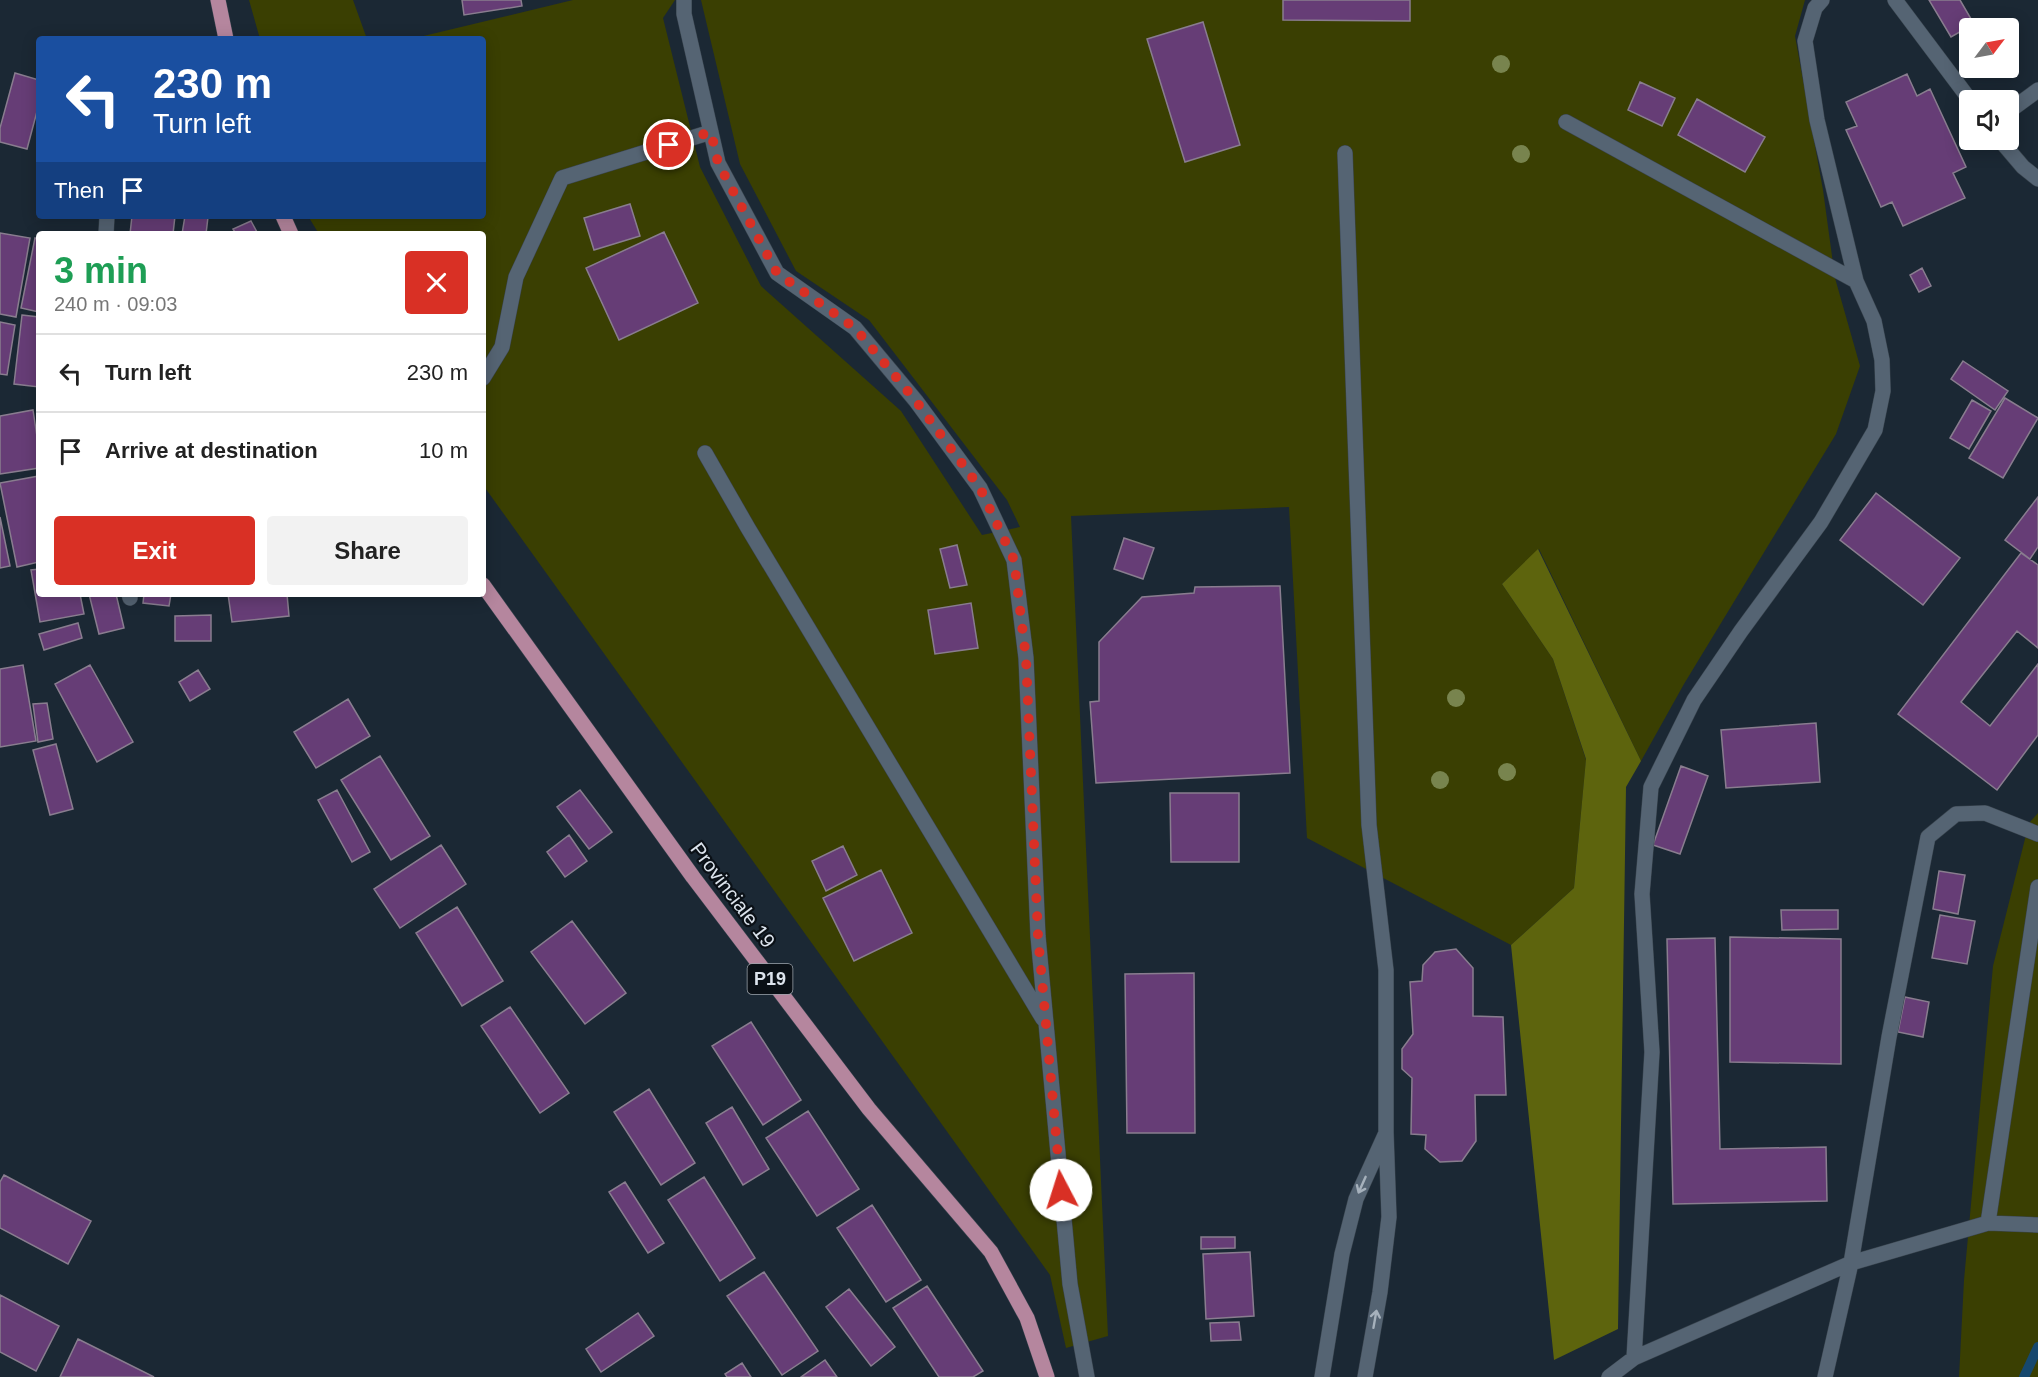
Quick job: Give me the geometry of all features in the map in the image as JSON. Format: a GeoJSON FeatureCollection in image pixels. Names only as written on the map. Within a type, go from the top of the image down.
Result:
{"type":"FeatureCollection","features":[{"type":"Feature","properties":{"kind":"main road"},"geometry":{"type":"LineString","coordinates":[[218,0],[225,36]]}},
{"type":"Feature","properties":{"kind":"main road","name":"Provinciale 19"},"geometry":{"type":"LineString","coordinates":[[486,589],[693,877],[869,1109],[991,1252],[1027,1318],[1047,1377]]}},
{"type":"Feature","properties":{"kind":"street"},"geometry":{"type":"LineString","coordinates":[[684,0],[684,14],[718,163],[777,273],[855,328],[908,392],[980,488],[1014,560],[1026,658],[1038,936],[1070,1284],[1087,1377]]}},
{"type":"Feature","properties":{"kind":"street"},"geometry":{"type":"LineString","coordinates":[[1634,1358],[1652,1052],[1642,894],[1651,787],[1694,700],[1741,631],[1821,522],[1875,430],[1882,391],[1882,360],[1874,321],[1856,281],[1817,120],[1805,41],[1815,8],[1822,0]]}},
{"type":"Feature","properties":{"kind":"street"},"geometry":{"type":"LineString","coordinates":[[1895,0],[1962,90]]}},
{"type":"Feature","properties":{"kind":"street"},"geometry":{"type":"LineString","coordinates":[[2019,104],[2038,90]]}},
{"type":"Feature","properties":{"kind":"street"},"geometry":{"type":"LineString","coordinates":[[1566,122],[1856,281]]}},
{"type":"Feature","properties":{"kind":"street"},"geometry":{"type":"LineString","coordinates":[[486,373],[502,348],[516,277],[562,178],[711,132]]}},
{"type":"Feature","properties":{"kind":"street"},"geometry":{"type":"LineString","coordinates":[[2009,150],[2023,167],[2038,179]]}},
{"type":"Feature","properties":{"kind":"street"},"geometry":{"type":"LineString","coordinates":[[1345,153],[1369,825],[1386,970],[1386,1132],[1389,1217],[1380,1292],[1365,1377]]}},
{"type":"Feature","properties":{"kind":"street"},"geometry":{"type":"LineString","coordinates":[[705,453],[1046,1024]]}},
{"type":"Feature","properties":{"kind":"street"},"geometry":{"type":"LineString","coordinates":[[1825,1377],[1851,1263],[1889,1037],[1928,837],[1956,814],[1985,813],[2038,834]]}},
{"type":"Feature","properties":{"kind":"street"},"geometry":{"type":"LineString","coordinates":[[1988,1223],[2038,887]]}},
{"type":"Feature","properties":{"kind":"street"},"geometry":{"type":"LineString","coordinates":[[1322,1377],[1342,1254],[1356,1199],[1386,1132]]}},
{"type":"Feature","properties":{"kind":"street"},"geometry":{"type":"LineString","coordinates":[[1609,1377],[1634,1358],[1851,1263],[1988,1223],[2038,1225]]}},
{"type":"Feature","properties":{"kind":"green space"},"geometry":{"type":"Polygon","coordinates":[[[249,0],[353,0],[366,36],[259,36],[249,0]]]}},
{"type":"Feature","properties":{"kind":"green space"},"geometry":{"type":"Polygon","coordinates":[[[573,0],[675,0],[663,18],[700,167],[761,286],[901,411],[982,535],[1020,527],[1007,500],[869,320],[796,271],[740,164],[701,0],[1805,0],[1795,36],[1823,190],[1835,278],[1860,366],[1836,434],[1684,684],[1641,761],[1539,549],[1502,584],[1553,659],[1586,760],[1574,888],[1511,945],[1307,838],[1289,507],[1071,516],[1108,1336],[1066,1348],[1050,1275],[486,489],[486,231],[317,231],[310,219],[486,219],[486,36],[423,36],[573,0]]]}},
{"type":"Feature","properties":{"kind":"green space"},"geometry":{"type":"Polygon","coordinates":[[[1538,549],[1641,761],[1626,787],[1618,1329],[1554,1360],[1511,945],[1574,888],[1586,759],[1553,659],[1502,584],[1538,549]]]}},
{"type":"Feature","properties":{"kind":"green space"},"geometry":{"type":"Polygon","coordinates":[[[2038,813],[2038,1377],[1959,1377],[1964,1280],[1993,966],[2029,823],[2038,813]]]}},
{"type":"Feature","properties":{"kind":"building"},"geometry":{"type":"Polygon","coordinates":[[[462,0],[521,0],[522,6],[464,15],[462,0]]]}},
{"type":"Feature","properties":{"kind":"building"},"geometry":{"type":"Polygon","coordinates":[[[1283,0],[1410,0],[1410,21],[1283,20],[1283,0]]]}},
{"type":"Feature","properties":{"kind":"building"},"geometry":{"type":"Polygon","coordinates":[[[1929,0],[1960,0],[1970,18],[1959,18],[1959,32],[1951,37],[1929,0]]]}},
{"type":"Feature","properties":{"kind":"building"},"geometry":{"type":"Polygon","coordinates":[[[1203,22],[1240,145],[1185,162],[1147,39],[1203,22]]]}},
{"type":"Feature","properties":{"kind":"building"},"geometry":{"type":"Polygon","coordinates":[[[15,73],[36,79],[36,115],[27,149],[0,142],[0,128],[15,73]]]}},
{"type":"Feature","properties":{"kind":"building"},"geometry":{"type":"Polygon","coordinates":[[[1907,74],[1917,96],[1930,89],[1966,167],[1953,173],[1965,198],[1903,226],[1892,202],[1881,207],[1846,130],[1857,126],[1846,102],[1907,74]]]}},
{"type":"Feature","properties":{"kind":"building"},"geometry":{"type":"Polygon","coordinates":[[[1640,82],[1675,98],[1662,126],[1628,110],[1640,82]]]}},
{"type":"Feature","properties":{"kind":"building"},"geometry":{"type":"Polygon","coordinates":[[[1697,99],[1765,137],[1745,172],[1678,135],[1697,99]]]}},
{"type":"Feature","properties":{"kind":"building"},"geometry":{"type":"Polygon","coordinates":[[[630,204],[640,236],[594,250],[584,218],[630,204]]]}},
{"type":"Feature","properties":{"kind":"building"},"geometry":{"type":"Polygon","coordinates":[[[132,219],[175,219],[173,231],[130,231],[132,219]]]}},
{"type":"Feature","properties":{"kind":"building"},"geometry":{"type":"Polygon","coordinates":[[[184,219],[208,219],[206,231],[182,231],[184,219]]]}},
{"type":"Feature","properties":{"kind":"building"},"geometry":{"type":"Polygon","coordinates":[[[251,221],[256,231],[234,231],[233,229],[251,221]]]}},
{"type":"Feature","properties":{"kind":"building"},"geometry":{"type":"Polygon","coordinates":[[[664,232],[698,303],[619,340],[586,268],[664,232]]]}},
{"type":"Feature","properties":{"kind":"building"},"geometry":{"type":"Polygon","coordinates":[[[0,233],[30,238],[16,317],[0,314],[0,233]]]}},
{"type":"Feature","properties":{"kind":"building"},"geometry":{"type":"Polygon","coordinates":[[[35,238],[36,311],[21,308],[35,238]]]}},
{"type":"Feature","properties":{"kind":"building"},"geometry":{"type":"Polygon","coordinates":[[[1922,268],[1931,286],[1919,292],[1910,275],[1922,268]]]}},
{"type":"Feature","properties":{"kind":"building"},"geometry":{"type":"Polygon","coordinates":[[[22,315],[36,317],[36,387],[14,384],[22,315]]]}},
{"type":"Feature","properties":{"kind":"building"},"geometry":{"type":"Polygon","coordinates":[[[0,322],[15,325],[7,375],[0,374],[0,322]]]}},
{"type":"Feature","properties":{"kind":"building"},"geometry":{"type":"Polygon","coordinates":[[[1963,361],[2008,391],[1995,410],[1951,379],[1963,361]]]}},
{"type":"Feature","properties":{"kind":"building"},"geometry":{"type":"Polygon","coordinates":[[[2005,398],[2038,418],[2003,478],[1969,458],[2005,398]]]}},
{"type":"Feature","properties":{"kind":"building"},"geometry":{"type":"Polygon","coordinates":[[[1972,400],[1991,411],[1969,449],[1950,438],[1972,400]]]}},
{"type":"Feature","properties":{"kind":"building"},"geometry":{"type":"Polygon","coordinates":[[[33,410],[36,430],[36,468],[0,474],[0,416],[33,410]]]}},
{"type":"Feature","properties":{"kind":"building"},"geometry":{"type":"Polygon","coordinates":[[[36,477],[36,563],[17,567],[0,483],[36,477]]]}},
{"type":"Feature","properties":{"kind":"building"},"geometry":{"type":"Polygon","coordinates":[[[1876,493],[1960,558],[1923,605],[1840,540],[1876,493]]]}},
{"type":"Feature","properties":{"kind":"building"},"geometry":{"type":"Polygon","coordinates":[[[2038,497],[2038,547],[2030,559],[2005,540],[2038,497]]]}},
{"type":"Feature","properties":{"kind":"building"},"geometry":{"type":"Polygon","coordinates":[[[0,517],[10,566],[0,568],[0,517]]]}},
{"type":"Feature","properties":{"kind":"building"},"geometry":{"type":"Polygon","coordinates":[[[1124,538],[1154,548],[1143,579],[1114,569],[1124,538]]]}},
{"type":"Feature","properties":{"kind":"building"},"geometry":{"type":"Polygon","coordinates":[[[957,545],[967,585],[950,588],[940,549],[957,545]]]}},
{"type":"Feature","properties":{"kind":"building"},"geometry":{"type":"Polygon","coordinates":[[[2021,553],[2038,565],[2038,648],[2017,631],[1961,702],[1990,726],[2038,664],[2038,735],[1997,790],[1898,714],[2021,553]]]}},
{"type":"Feature","properties":{"kind":"building"},"geometry":{"type":"Polygon","coordinates":[[[36,569],[36,597],[81,597],[84,614],[40,622],[31,570],[36,569]]]}},
{"type":"Feature","properties":{"kind":"building"},"geometry":{"type":"Polygon","coordinates":[[[1280,586],[1290,773],[1096,783],[1090,702],[1099,701],[1099,642],[1142,597],[1194,593],[1195,587],[1280,586]]]}},
{"type":"Feature","properties":{"kind":"building"},"geometry":{"type":"Polygon","coordinates":[[[90,597],[117,597],[124,628],[99,634],[90,597]]]}},
{"type":"Feature","properties":{"kind":"building"},"geometry":{"type":"Polygon","coordinates":[[[144,597],[170,597],[169,606],[143,603],[144,597]]]}},
{"type":"Feature","properties":{"kind":"building"},"geometry":{"type":"Polygon","coordinates":[[[228,597],[287,597],[289,616],[232,622],[228,597]]]}},
{"type":"Feature","properties":{"kind":"building"},"geometry":{"type":"Polygon","coordinates":[[[971,603],[978,648],[935,654],[928,610],[971,603]]]}},
{"type":"Feature","properties":{"kind":"building"},"geometry":{"type":"Polygon","coordinates":[[[211,615],[211,641],[175,641],[175,616],[211,615]]]}},
{"type":"Feature","properties":{"kind":"building"},"geometry":{"type":"Polygon","coordinates":[[[78,623],[82,638],[44,650],[39,634],[78,623]]]}},
{"type":"Feature","properties":{"kind":"building"},"geometry":{"type":"Polygon","coordinates":[[[23,665],[36,741],[0,747],[0,669],[23,665]]]}},
{"type":"Feature","properties":{"kind":"building"},"geometry":{"type":"Polygon","coordinates":[[[90,665],[133,742],[97,762],[55,684],[90,665]]]}},
{"type":"Feature","properties":{"kind":"building"},"geometry":{"type":"Polygon","coordinates":[[[198,670],[210,689],[190,701],[179,682],[198,670]]]}},
{"type":"Feature","properties":{"kind":"building"},"geometry":{"type":"Polygon","coordinates":[[[348,699],[370,736],[316,768],[294,732],[348,699]]]}},
{"type":"Feature","properties":{"kind":"building"},"geometry":{"type":"Polygon","coordinates":[[[47,703],[53,739],[38,742],[33,704],[47,703]]]}},
{"type":"Feature","properties":{"kind":"building"},"geometry":{"type":"Polygon","coordinates":[[[1816,723],[1820,782],[1726,788],[1721,730],[1816,723]]]}},
{"type":"Feature","properties":{"kind":"building"},"geometry":{"type":"Polygon","coordinates":[[[56,744],[73,809],[50,815],[33,750],[56,744]]]}},
{"type":"Feature","properties":{"kind":"building"},"geometry":{"type":"Polygon","coordinates":[[[380,756],[430,836],[391,860],[341,780],[380,756]]]}},
{"type":"Feature","properties":{"kind":"building"},"geometry":{"type":"Polygon","coordinates":[[[1681,766],[1708,776],[1680,854],[1653,845],[1681,766]]]}},
{"type":"Feature","properties":{"kind":"building"},"geometry":{"type":"Polygon","coordinates":[[[337,790],[370,852],[352,862],[318,800],[337,790]]]}},
{"type":"Feature","properties":{"kind":"building"},"geometry":{"type":"Polygon","coordinates":[[[580,790],[612,832],[589,849],[557,807],[580,790]]]}},
{"type":"Feature","properties":{"kind":"building"},"geometry":{"type":"Polygon","coordinates":[[[1170,793],[1239,793],[1239,862],[1171,862],[1170,793]]]}},
{"type":"Feature","properties":{"kind":"building"},"geometry":{"type":"Polygon","coordinates":[[[569,835],[587,861],[565,877],[547,852],[569,835]]]}},
{"type":"Feature","properties":{"kind":"building"},"geometry":{"type":"Polygon","coordinates":[[[441,845],[466,884],[400,928],[374,889],[441,845]]]}},
{"type":"Feature","properties":{"kind":"building"},"geometry":{"type":"Polygon","coordinates":[[[843,846],[857,875],[826,891],[812,861],[843,846]]]}},
{"type":"Feature","properties":{"kind":"building"},"geometry":{"type":"Polygon","coordinates":[[[881,870],[912,933],[854,961],[823,898],[881,870]]]}},
{"type":"Feature","properties":{"kind":"building"},"geometry":{"type":"Polygon","coordinates":[[[1939,871],[1965,875],[1958,914],[1933,909],[1939,871]]]}},
{"type":"Feature","properties":{"kind":"building"},"geometry":{"type":"Polygon","coordinates":[[[457,907],[503,981],[462,1006],[416,933],[457,907]]]}},
{"type":"Feature","properties":{"kind":"building"},"geometry":{"type":"Polygon","coordinates":[[[1781,910],[1838,910],[1838,929],[1782,930],[1781,910]]]}},
{"type":"Feature","properties":{"kind":"building"},"geometry":{"type":"Polygon","coordinates":[[[1940,915],[1975,921],[1967,964],[1932,958],[1940,915]]]}},
{"type":"Feature","properties":{"kind":"building"},"geometry":{"type":"Polygon","coordinates":[[[572,921],[626,993],[585,1024],[531,952],[572,921]]]}},
{"type":"Feature","properties":{"kind":"building"},"geometry":{"type":"Polygon","coordinates":[[[1730,937],[1841,939],[1841,1064],[1730,1062],[1730,937]]]}},
{"type":"Feature","properties":{"kind":"building"},"geometry":{"type":"Polygon","coordinates":[[[1715,938],[1720,1149],[1826,1147],[1827,1201],[1673,1204],[1667,939],[1715,938]]]}},
{"type":"Feature","properties":{"kind":"building"},"geometry":{"type":"Polygon","coordinates":[[[1456,949],[1473,968],[1473,1016],[1503,1017],[1506,1095],[1475,1095],[1476,1141],[1462,1161],[1440,1162],[1425,1149],[1426,1135],[1411,1134],[1412,1078],[1402,1069],[1402,1049],[1413,1034],[1410,982],[1422,981],[1423,965],[1435,952],[1456,949]]]}},
{"type":"Feature","properties":{"kind":"building"},"geometry":{"type":"Polygon","coordinates":[[[1194,973],[1195,1133],[1127,1133],[1125,974],[1194,973]]]}},
{"type":"Feature","properties":{"kind":"building"},"geometry":{"type":"Polygon","coordinates":[[[1905,997],[1929,1002],[1923,1037],[1898,1032],[1905,997]]]}},
{"type":"Feature","properties":{"kind":"building"},"geometry":{"type":"Polygon","coordinates":[[[510,1007],[569,1093],[540,1113],[481,1026],[510,1007]]]}},
{"type":"Feature","properties":{"kind":"building"},"geometry":{"type":"Polygon","coordinates":[[[751,1022],[801,1100],[763,1125],[712,1046],[751,1022]]]}},
{"type":"Feature","properties":{"kind":"building"},"geometry":{"type":"Polygon","coordinates":[[[649,1089],[695,1163],[661,1185],[614,1112],[649,1089]]]}},
{"type":"Feature","properties":{"kind":"building"},"geometry":{"type":"Polygon","coordinates":[[[732,1107],[769,1169],[743,1185],[706,1123],[732,1107]]]}},
{"type":"Feature","properties":{"kind":"building"},"geometry":{"type":"Polygon","coordinates":[[[808,1111],[859,1189],[817,1216],[766,1138],[808,1111]]]}},
{"type":"Feature","properties":{"kind":"building"},"geometry":{"type":"Polygon","coordinates":[[[4,1175],[91,1221],[68,1264],[0,1228],[0,1182],[4,1175]]]}},
{"type":"Feature","properties":{"kind":"building"},"geometry":{"type":"Polygon","coordinates":[[[704,1177],[755,1258],[720,1281],[668,1200],[704,1177]]]}},
{"type":"Feature","properties":{"kind":"building"},"geometry":{"type":"Polygon","coordinates":[[[625,1182],[664,1243],[648,1253],[609,1192],[625,1182]]]}},
{"type":"Feature","properties":{"kind":"building"},"geometry":{"type":"Polygon","coordinates":[[[872,1205],[921,1280],[886,1302],[837,1228],[872,1205]]]}},
{"type":"Feature","properties":{"kind":"building"},"geometry":{"type":"Polygon","coordinates":[[[1201,1237],[1235,1237],[1235,1248],[1201,1249],[1201,1237]]]}},
{"type":"Feature","properties":{"kind":"building"},"geometry":{"type":"Polygon","coordinates":[[[1250,1252],[1254,1316],[1206,1319],[1203,1254],[1250,1252]]]}},
{"type":"Feature","properties":{"kind":"building"},"geometry":{"type":"Polygon","coordinates":[[[764,1272],[818,1351],[782,1375],[727,1296],[764,1272]]]}},
{"type":"Feature","properties":{"kind":"building"},"geometry":{"type":"Polygon","coordinates":[[[927,1286],[983,1371],[973,1377],[939,1377],[893,1308],[927,1286]]]}},
{"type":"Feature","properties":{"kind":"building"},"geometry":{"type":"Polygon","coordinates":[[[849,1289],[895,1347],[871,1366],[826,1307],[849,1289]]]}},
{"type":"Feature","properties":{"kind":"building"},"geometry":{"type":"Polygon","coordinates":[[[0,1295],[59,1326],[36,1371],[0,1352],[0,1295]]]}},
{"type":"Feature","properties":{"kind":"building"},"geometry":{"type":"Polygon","coordinates":[[[638,1313],[654,1336],[601,1372],[586,1349],[638,1313]]]}},
{"type":"Feature","properties":{"kind":"building"},"geometry":{"type":"Polygon","coordinates":[[[1239,1322],[1241,1340],[1211,1341],[1210,1323],[1239,1322]]]}},
{"type":"Feature","properties":{"kind":"building"},"geometry":{"type":"Polygon","coordinates":[[[78,1339],[154,1377],[60,1377],[78,1339]]]}},
{"type":"Feature","properties":{"kind":"building"},"geometry":{"type":"Polygon","coordinates":[[[825,1360],[837,1377],[801,1377],[825,1360]]]}},
{"type":"Feature","properties":{"kind":"building"},"geometry":{"type":"Polygon","coordinates":[[[742,1363],[751,1377],[727,1377],[725,1374],[742,1363]]]}},
{"type":"Feature","properties":{"kind":"waterway"},"geometry":{"type":"LineString","coordinates":[[2024,1377],[2038,1347]]}},
{"type":"Feature","properties":{"kind":"route"},"geometry":{"type":"LineString","coordinates":[[669,145],[711,132],[718,163],[777,273],[855,328],[916,401],[980,488],[1014,560],[1026,658],[1038,936],[1061,1190]]}}]}
